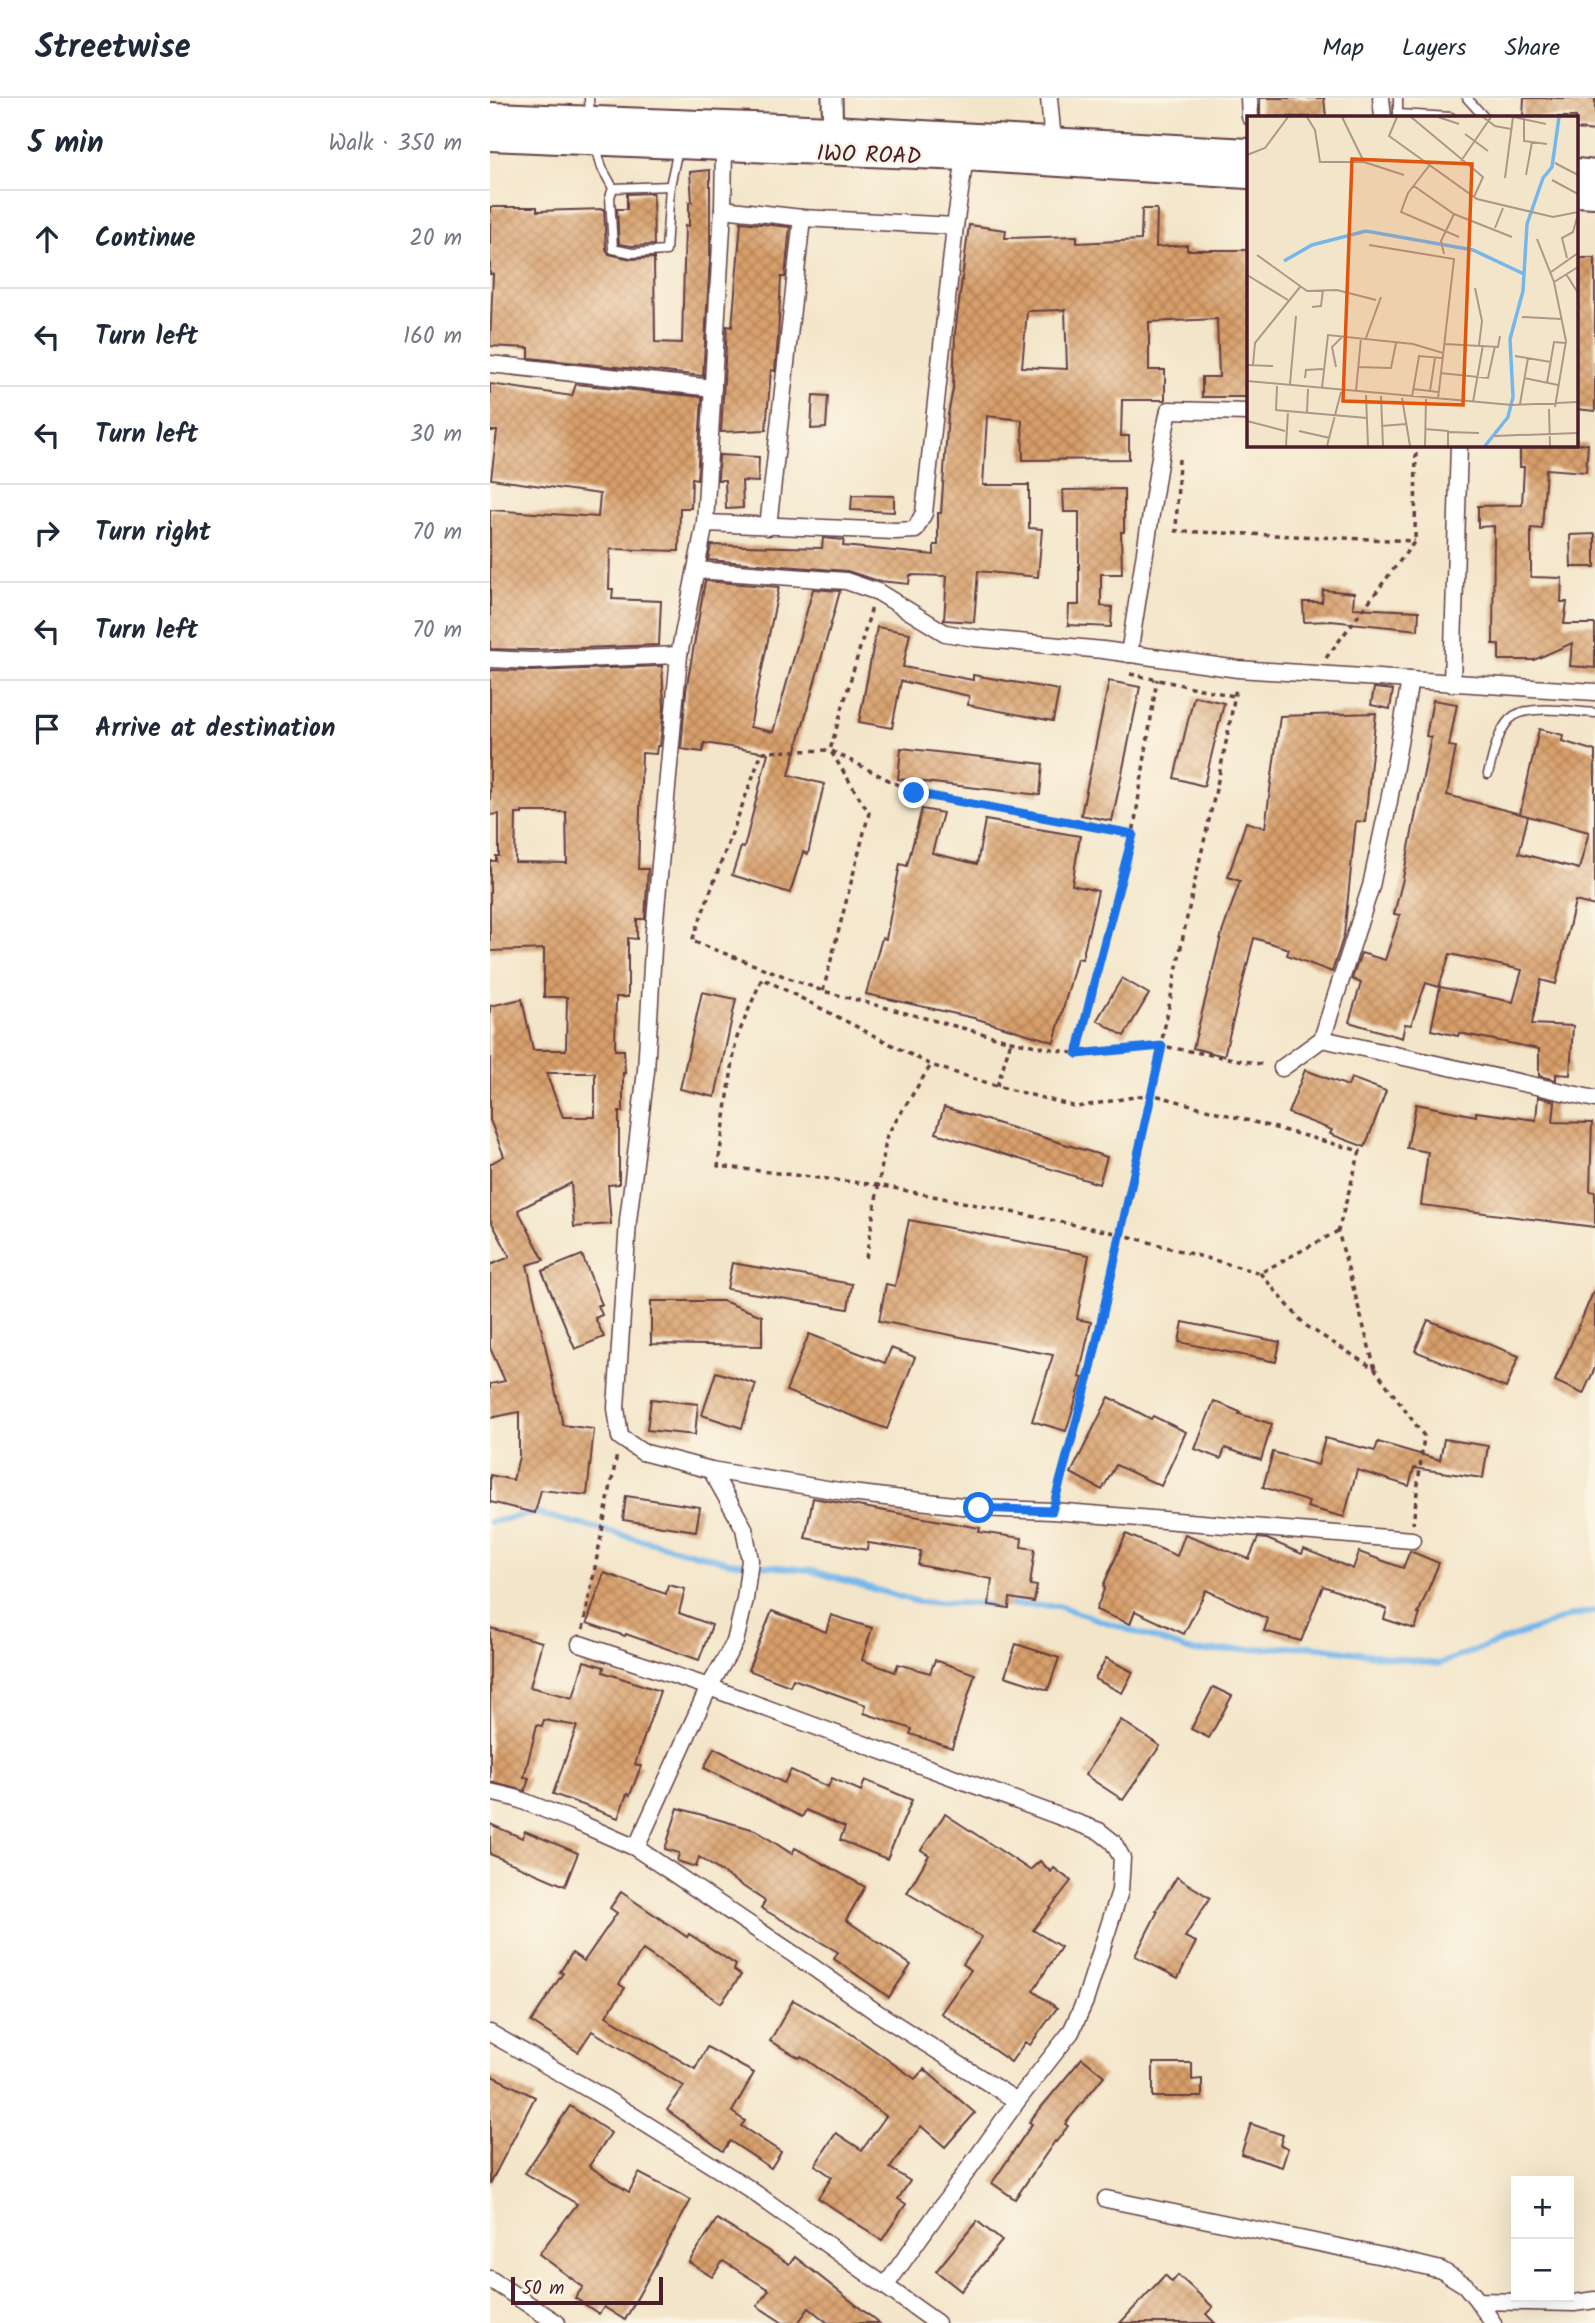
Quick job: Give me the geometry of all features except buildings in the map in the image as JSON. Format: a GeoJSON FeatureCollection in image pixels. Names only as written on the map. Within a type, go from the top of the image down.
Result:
{"type":"FeatureCollection","features":[{"type":"Feature","properties":{"kind":"highway","name":"IWO ROAD"},"geometry":{"type":"LineString","coordinates":[[490,116],[592,120],[833,141],[965,158],[1247,175]]}},
{"type":"Feature","properties":{"kind":"highway","name":"IWO ROAD"},"geometry":{"type":"LineString","coordinates":[[490,137],[592,120],[678,146],[724,149],[833,141],[1053,141],[1247,152]]}},
{"type":"Feature","properties":{"kind":"street"},"geometry":{"type":"LineString","coordinates":[[832,98],[833,141]]}},
{"type":"Feature","properties":{"kind":"street"},"geometry":{"type":"LineString","coordinates":[[1049,98],[1053,141]]}},
{"type":"Feature","properties":{"kind":"street"},"geometry":{"type":"LineString","coordinates":[[1250,98],[1250,116]]}},
{"type":"Feature","properties":{"kind":"street"},"geometry":{"type":"LineString","coordinates":[[1381,98],[1393,116]]}},
{"type":"Feature","properties":{"kind":"street"},"geometry":{"type":"LineString","coordinates":[[724,149],[705,523],[679,655],[654,930],[646,1071],[628,1221],[616,1408],[620,1437],[642,1452],[711,1470],[864,1495],[979,1508],[1052,1511],[1412,1540]]}},
{"type":"Feature","properties":{"kind":"street"},"geometry":{"type":"LineString","coordinates":[[705,523],[915,530],[924,513],[965,158]]}},
{"type":"Feature","properties":{"kind":"street"},"geometry":{"type":"LineString","coordinates":[[723,209],[802,218],[956,226]]}},
{"type":"Feature","properties":{"kind":"street"},"geometry":{"type":"LineString","coordinates":[[768,527],[802,218]]}},
{"type":"Feature","properties":{"kind":"street"},"geometry":{"type":"LineString","coordinates":[[490,364],[713,388]]}},
{"type":"Feature","properties":{"kind":"street"},"geometry":{"type":"LineString","coordinates":[[1129,654],[1162,444],[1170,410],[1247,412]]}},
{"type":"Feature","properties":{"kind":"street"},"geometry":{"type":"LineString","coordinates":[[1452,684],[1459,446]]}},
{"type":"Feature","properties":{"kind":"street"},"geometry":{"type":"LineString","coordinates":[[696,570],[846,581],[878,592],[945,633],[975,638],[1129,654],[1238,669],[1595,692]]}},
{"type":"Feature","properties":{"kind":"street"},"geometry":{"type":"LineString","coordinates":[[490,659],[545,660],[679,655]]}},
{"type":"Feature","properties":{"kind":"street"},"geometry":{"type":"LineString","coordinates":[[1282,1068],[1322,1039],[1371,886],[1390,801],[1410,680]]}},
{"type":"Feature","properties":{"kind":"street"},"geometry":{"type":"LineString","coordinates":[[1322,1039],[1595,1099]]}},
{"type":"Feature","properties":{"kind":"street"},"geometry":{"type":"LineString","coordinates":[[636,1849],[709,1687],[735,1642],[750,1565],[744,1528],[711,1470]]}},
{"type":"Feature","properties":{"kind":"street"},"geometry":{"type":"LineString","coordinates":[[580,1644],[709,1687],[1099,1830],[1114,1842],[1122,1858],[1119,1891],[1085,2001],[1071,2032],[1017,2101],[886,2285]]}},
{"type":"Feature","properties":{"kind":"street"},"geometry":{"type":"LineString","coordinates":[[490,1792],[515,1798],[577,1822],[636,1849],[876,2012],[1017,2101]]}},
{"type":"Feature","properties":{"kind":"street"},"geometry":{"type":"LineString","coordinates":[[490,2033],[606,2099],[733,2179],[937,2323]]}},
{"type":"Feature","properties":{"kind":"street"},"geometry":{"type":"LineString","coordinates":[[1106,2199],[1441,2270],[1465,2285],[1493,2323]]}},
{"type":"Feature","properties":{"kind":"street"},"geometry":{"type":"LineString","coordinates":[[490,2279],[557,2323]]}},
{"type":"Feature","properties":{"kind":"street"},"geometry":{"type":"LineString","coordinates":[[1478,2301],[1574,2303],[1595,2300]]}},
{"type":"Feature","properties":{"kind":"lane"},"geometry":{"type":"LineString","coordinates":[[1393,116],[1398,98]]}},
{"type":"Feature","properties":{"kind":"lane"},"geometry":{"type":"LineString","coordinates":[[1467,98],[1483,116]]}},
{"type":"Feature","properties":{"kind":"lane"},"geometry":{"type":"LineString","coordinates":[[592,120],[602,169],[613,188],[610,197],[613,249],[632,253],[666,251],[670,186],[678,146]]}},
{"type":"Feature","properties":{"kind":"lane"},"geometry":{"type":"LineString","coordinates":[[613,188],[670,186]]}},
{"type":"Feature","properties":{"kind":"lane"},"geometry":{"type":"LineString","coordinates":[[1488,774],[1502,731],[1511,718],[1527,709],[1595,713]]}},
{"type":"Feature","properties":{"kind":"path"},"geometry":{"type":"LineString","coordinates":[[1313,675],[1415,541],[1416,446]]}},
{"type":"Feature","properties":{"kind":"path"},"geometry":{"type":"LineString","coordinates":[[1180,450],[1176,531],[1415,541]]}},
{"type":"Feature","properties":{"kind":"path"},"geometry":{"type":"LineString","coordinates":[[823,991],[869,813],[830,750],[873,602]]}},
{"type":"Feature","properties":{"kind":"path"},"geometry":{"type":"LineString","coordinates":[[1052,1511],[1090,1372],[1208,830],[1238,669]]}},
{"type":"Feature","properties":{"kind":"path"},"geometry":{"type":"LineString","coordinates":[[1077,1054],[1133,834],[1157,679]]}},
{"type":"Feature","properties":{"kind":"path"},"geometry":{"type":"LineString","coordinates":[[1133,834],[914,793],[830,750],[762,752],[692,941],[823,991],[1011,1041],[1077,1054],[1162,1046],[1282,1068]]}},
{"type":"Feature","properties":{"kind":"path"},"geometry":{"type":"LineString","coordinates":[[1375,1369],[1305,1325],[1260,1273],[1120,1234],[878,1185],[718,1166],[736,1040],[762,978],[931,1065],[997,1086],[1077,1107],[1151,1094],[1360,1151],[1338,1231],[1375,1369],[1424,1436],[1412,1540]]}},
{"type":"Feature","properties":{"kind":"path"},"geometry":{"type":"LineString","coordinates":[[997,1086],[1011,1041]]}},
{"type":"Feature","properties":{"kind":"path"},"geometry":{"type":"LineString","coordinates":[[866,1258],[887,1135],[931,1065]]}},
{"type":"Feature","properties":{"kind":"path"},"geometry":{"type":"LineString","coordinates":[[1260,1273],[1338,1231]]}},
{"type":"Feature","properties":{"kind":"path"},"geometry":{"type":"LineString","coordinates":[[580,1644],[620,1437]]}},
{"type":"Feature","properties":{"kind":"waterway"},"geometry":{"type":"LineString","coordinates":[[490,1522],[535,1513],[729,1562],[809,1570],[918,1602],[1058,1606],[1194,1652],[1310,1646],[1438,1664],[1571,1616],[1595,1611]]}},
{"type":"Feature","properties":{"kind":"route"},"geometry":{"type":"LineString","coordinates":[[914,793],[1133,834],[1077,1054],[1162,1046],[1090,1372],[1052,1511],[979,1508]]}}]}
